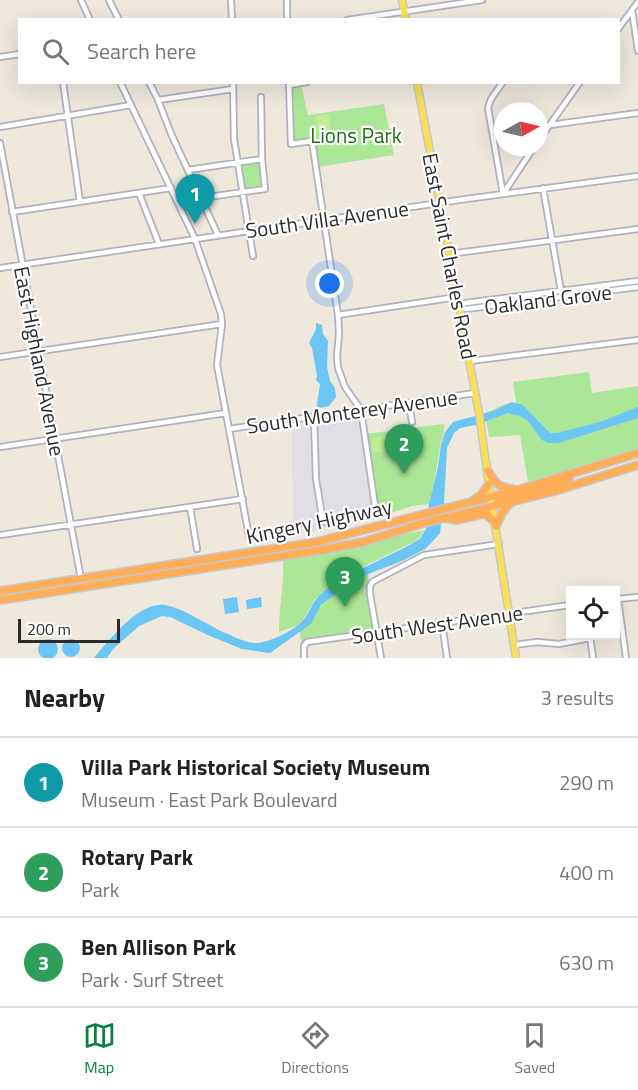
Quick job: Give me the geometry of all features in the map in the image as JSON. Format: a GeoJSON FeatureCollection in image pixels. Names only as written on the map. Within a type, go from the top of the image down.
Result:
{"type":"FeatureCollection","features":[{"type":"Feature","properties":{"kind":"highway","name":"Kingery Highway"},"geometry":{"type":"LineString","coordinates":[[0,591],[317,542],[519,490],[638,453]]}},
{"type":"Feature","properties":{"kind":"highway","name":"Kingery Highway"},"geometry":{"type":"LineString","coordinates":[[0,600],[363,542],[424,523],[555,491],[638,465]]}},
{"type":"Feature","properties":{"kind":"highway"},"geometry":{"type":"LineString","coordinates":[[492,506],[499,501],[550,486],[585,470]]}},
{"type":"Feature","properties":{"kind":"highway"},"geometry":{"type":"LineString","coordinates":[[488,471],[501,487],[519,490]]}},
{"type":"Feature","properties":{"kind":"highway"},"geometry":{"type":"LineString","coordinates":[[469,503],[481,495],[489,484]]}},
{"type":"Feature","properties":{"kind":"highway"},"geometry":{"type":"LineString","coordinates":[[445,518],[457,520],[483,514],[496,524],[510,503]]}},
{"type":"Feature","properties":{"kind":"main road"},"geometry":{"type":"LineString","coordinates":[[402,0],[406,18]]}},
{"type":"Feature","properties":{"kind":"main road","name":"East Saint Charles Road"},"geometry":{"type":"LineString","coordinates":[[417,84],[480,413],[516,658]]}},
{"type":"Feature","properties":{"kind":"street"},"geometry":{"type":"LineString","coordinates":[[81,0],[89,18]]}},
{"type":"Feature","properties":{"kind":"street"},"geometry":{"type":"LineString","coordinates":[[109,0],[118,18]]}},
{"type":"Feature","properties":{"kind":"street"},"geometry":{"type":"LineString","coordinates":[[231,0],[232,18]]}},
{"type":"Feature","properties":{"kind":"street"},"geometry":{"type":"LineString","coordinates":[[287,0],[287,18]]}},
{"type":"Feature","properties":{"kind":"street"},"geometry":{"type":"LineString","coordinates":[[360,18],[482,0]]}},
{"type":"Feature","properties":{"kind":"street"},"geometry":{"type":"LineString","coordinates":[[620,26],[638,2]]}},
{"type":"Feature","properties":{"kind":"street"},"geometry":{"type":"LineString","coordinates":[[632,10],[638,51]]}},
{"type":"Feature","properties":{"kind":"street"},"geometry":{"type":"LineString","coordinates":[[0,57],[18,54]]}},
{"type":"Feature","properties":{"kind":"street"},"geometry":{"type":"LineString","coordinates":[[63,84],[81,202]]}},
{"type":"Feature","properties":{"kind":"street"},"geometry":{"type":"LineString","coordinates":[[121,84],[195,239],[221,314],[217,365],[249,536]]}},
{"type":"Feature","properties":{"kind":"street"},"geometry":{"type":"LineString","coordinates":[[150,84],[218,236]]}},
{"type":"Feature","properties":{"kind":"street"},"geometry":{"type":"LineString","coordinates":[[289,84],[291,144],[312,141],[338,315],[338,368],[345,387],[361,410],[375,506]]}},
{"type":"Feature","properties":{"kind":"street"},"geometry":{"type":"LineString","coordinates":[[501,84],[488,108],[503,194]]}},
{"type":"Feature","properties":{"kind":"street"},"geometry":{"type":"LineString","coordinates":[[548,128],[579,84]]}},
{"type":"Feature","properties":{"kind":"street"},"geometry":{"type":"LineString","coordinates":[[158,100],[233,86],[234,139],[253,256]]}},
{"type":"Feature","properties":{"kind":"street"},"geometry":{"type":"LineString","coordinates":[[201,198],[265,189],[261,97]]}},
{"type":"Feature","properties":{"kind":"street"},"geometry":{"type":"LineString","coordinates":[[0,127],[131,105]]}},
{"type":"Feature","properties":{"kind":"street"},"geometry":{"type":"LineString","coordinates":[[550,125],[638,113]]}},
{"type":"Feature","properties":{"kind":"street","name":"East Highland Avenue"},"geometry":{"type":"LineString","coordinates":[[0,143],[81,579]]}},
{"type":"Feature","properties":{"kind":"street"},"geometry":{"type":"LineString","coordinates":[[503,194],[528,156]]}},
{"type":"Feature","properties":{"kind":"street"},"geometry":{"type":"LineString","coordinates":[[188,170],[262,159]]}},
{"type":"Feature","properties":{"kind":"street","name":"South Villa Avenue"},"geometry":{"type":"LineString","coordinates":[[0,268],[638,176]]}},
{"type":"Feature","properties":{"kind":"street"},"geometry":{"type":"LineString","coordinates":[[12,212],[171,188]]}},
{"type":"Feature","properties":{"kind":"street"},"geometry":{"type":"LineString","coordinates":[[543,188],[561,291]]}},
{"type":"Feature","properties":{"kind":"street"},"geometry":{"type":"LineString","coordinates":[[139,193],[159,244]]}},
{"type":"Feature","properties":{"kind":"street"},"geometry":{"type":"LineString","coordinates":[[449,254],[638,229]]}},
{"type":"Feature","properties":{"kind":"street","name":"Oakland Grove"},"geometry":{"type":"LineString","coordinates":[[459,307],[465,303],[638,281]]}},
{"type":"Feature","properties":{"kind":"street","name":"Oakland Grove"},"geometry":{"type":"LineString","coordinates":[[459,307],[466,309],[638,287]]}},
{"type":"Feature","properties":{"kind":"street"},"geometry":{"type":"LineString","coordinates":[[338,315],[458,297]]}},
{"type":"Feature","properties":{"kind":"street"},"geometry":{"type":"LineString","coordinates":[[0,357],[222,324]]}},
{"type":"Feature","properties":{"kind":"street"},"geometry":{"type":"LineString","coordinates":[[470,362],[638,340]]}},
{"type":"Feature","properties":{"kind":"street","name":"South Monterey Avenue"},"geometry":{"type":"LineString","coordinates":[[230,429],[476,393]]}},
{"type":"Feature","properties":{"kind":"street"},"geometry":{"type":"LineString","coordinates":[[409,403],[412,423]]}},
{"type":"Feature","properties":{"kind":"street","name":"South Monterey Avenue"},"geometry":{"type":"LineString","coordinates":[[0,447],[226,413]]}},
{"type":"Feature","properties":{"kind":"street"},"geometry":{"type":"LineString","coordinates":[[314,417],[316,479],[323,522]]}},
{"type":"Feature","properties":{"kind":"street"},"geometry":{"type":"LineString","coordinates":[[0,535],[243,499]]}},
{"type":"Feature","properties":{"kind":"street"},"geometry":{"type":"LineString","coordinates":[[190,507],[197,549]]}},
{"type":"Feature","properties":{"kind":"street"},"geometry":{"type":"LineString","coordinates":[[381,658],[370,591],[372,582],[424,555],[499,544]]}},
{"type":"Feature","properties":{"kind":"street"},"geometry":{"type":"LineString","coordinates":[[620,599],[638,597]]}},
{"type":"Feature","properties":{"kind":"street","name":"South West Avenue"},"geometry":{"type":"LineString","coordinates":[[304,658],[305,643],[566,606]]}},
{"type":"Feature","properties":{"kind":"street"},"geometry":{"type":"LineString","coordinates":[[620,619],[626,658]]}},
{"type":"Feature","properties":{"kind":"street"},"geometry":{"type":"LineString","coordinates":[[442,623],[447,658]]}},
{"type":"Feature","properties":{"kind":"street"},"geometry":{"type":"LineString","coordinates":[[514,645],[537,642],[558,644],[576,640]]}},
{"type":"Feature","properties":{"kind":"street"},"geometry":{"type":"LineString","coordinates":[[590,640],[593,658]]}},
{"type":"Feature","properties":{"kind":"shaded area"},"geometry":{"type":"Polygon","coordinates":[[[360,411],[375,518],[293,535],[292,422],[360,411]]]}},
{"type":"Feature","properties":{"kind":"green space","name":"Lions Park"},"geometry":{"type":"Polygon","coordinates":[[[301,85],[308,115],[384,104],[394,155],[318,167],[314,139],[293,142],[291,86],[301,85]]]}},
{"type":"Feature","properties":{"kind":"green space"},"geometry":{"type":"Polygon","coordinates":[[[329,114],[331,131],[318,133],[316,116],[329,114]]]}},
{"type":"Feature","properties":{"kind":"green space"},"geometry":{"type":"Polygon","coordinates":[[[261,160],[264,188],[243,191],[239,163],[261,160]]]}},
{"type":"Feature","properties":{"kind":"green space"},"geometry":{"type":"Polygon","coordinates":[[[589,372],[592,393],[638,386],[638,448],[528,482],[520,435],[489,437],[485,413],[504,404],[516,403],[513,382],[589,372]]]}},
{"type":"Feature","properties":{"kind":"green space"},"geometry":{"type":"Polygon","coordinates":[[[444,424],[429,504],[412,506],[379,517],[366,434],[444,424]]]}},
{"type":"Feature","properties":{"kind":"green space"},"geometry":{"type":"Polygon","coordinates":[[[386,436],[389,443],[387,449],[382,453],[373,452],[372,439],[386,436]]]}},
{"type":"Feature","properties":{"kind":"green space"},"geometry":{"type":"Polygon","coordinates":[[[425,530],[419,539],[340,579],[315,599],[298,625],[279,632],[283,560],[425,530]]]}},
{"type":"Feature","properties":{"kind":"green space"},"geometry":{"type":"Polygon","coordinates":[[[368,574],[373,631],[301,642],[300,631],[311,623],[325,602],[343,588],[368,574]]]}},
{"type":"Feature","properties":{"kind":"water"},"geometry":{"type":"Polygon","coordinates":[[[316,323],[322,325],[323,334],[328,341],[327,367],[336,397],[329,406],[319,408],[317,404],[320,384],[316,380],[312,348],[309,343],[316,329],[316,323]]]}},
{"type":"Feature","properties":{"kind":"water"},"geometry":{"type":"Polygon","coordinates":[[[512,402],[523,405],[550,433],[600,422],[638,407],[638,418],[559,443],[548,443],[542,440],[527,420],[508,413],[476,425],[460,428],[454,433],[447,448],[440,533],[425,549],[347,585],[321,605],[311,624],[270,653],[242,649],[170,617],[162,616],[139,626],[113,649],[107,658],[94,658],[125,623],[155,605],[179,609],[223,632],[249,642],[263,642],[290,630],[305,618],[317,598],[332,585],[420,539],[426,529],[429,504],[445,432],[453,422],[493,411],[512,402]]]}},
{"type":"Feature","properties":{"kind":"water"},"geometry":{"type":"Polygon","coordinates":[[[237,597],[239,612],[225,614],[223,599],[237,597]]]}},
{"type":"Feature","properties":{"kind":"water"},"geometry":{"type":"Polygon","coordinates":[[[261,597],[262,607],[247,609],[246,600],[261,597]]]}},
{"type":"Feature","properties":{"kind":"water"},"geometry":{"type":"Polygon","coordinates":[[[67,639],[75,639],[80,644],[78,655],[67,657],[62,652],[62,644],[67,639]]]}},
{"type":"Feature","properties":{"kind":"water"},"geometry":{"type":"Polygon","coordinates":[[[44,640],[52,640],[57,645],[57,653],[52,658],[44,658],[39,653],[39,645],[44,640]]]}},
{"type":"Feature","properties":{"kind":"place","name":"Villa Park Historical Society Museum"},"geometry":{"type":"Point","coordinates":[195,224]}},
{"type":"Feature","properties":{"kind":"place","name":"Rotary Park"},"geometry":{"type":"Point","coordinates":[404,474]}},
{"type":"Feature","properties":{"kind":"place","name":"Ben Allison Park"},"geometry":{"type":"Point","coordinates":[345,607]}}]}
